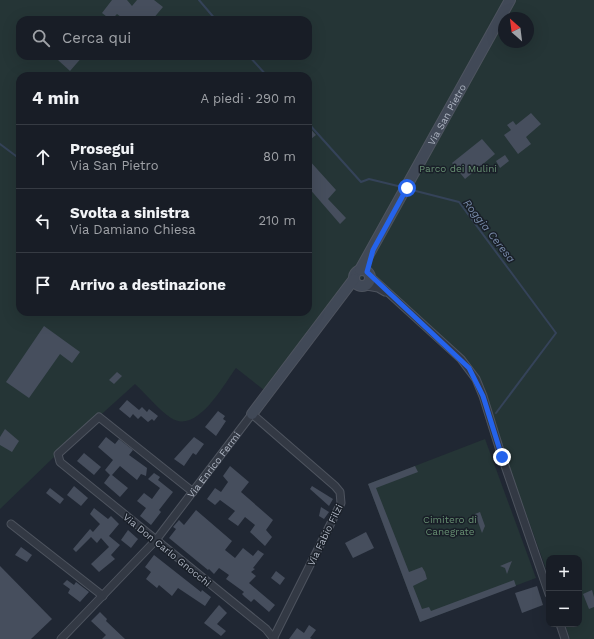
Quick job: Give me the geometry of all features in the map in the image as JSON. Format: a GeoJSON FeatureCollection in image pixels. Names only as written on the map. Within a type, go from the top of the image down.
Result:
{"type":"FeatureCollection","features":[{"type":"Feature","properties":{"kind":"street","name":"Via San Pietro"},"geometry":{"type":"LineString","coordinates":[[366,272],[373,250],[510,0]]}},
{"type":"Feature","properties":{"kind":"street"},"geometry":{"type":"LineString","coordinates":[[360,284],[370,281],[366,272]]}},
{"type":"Feature","properties":{"kind":"street"},"geometry":{"type":"LineString","coordinates":[[360,284],[356,273],[366,272],[461,359],[476,379],[548,591]]}},
{"type":"Feature","properties":{"kind":"street"},"geometry":{"type":"LineString","coordinates":[[360,284],[383,290],[406,308]]}},
{"type":"Feature","properties":{"kind":"street","name":"Via Enrico Fermi"},"geometry":{"type":"LineString","coordinates":[[61,639],[156,541],[334,305],[360,284]]}},
{"type":"Feature","properties":{"kind":"street","name":"Via Fabio Filzi"},"geometry":{"type":"LineString","coordinates":[[252,414],[335,486],[341,496],[341,504],[274,639]]}},
{"type":"Feature","properties":{"kind":"street","name":"Via Don Carlo Gnocchi"},"geometry":{"type":"LineString","coordinates":[[193,492],[99,417],[60,452],[57,457],[60,462],[266,630],[274,639]]}},
{"type":"Feature","properties":{"kind":"street"},"geometry":{"type":"LineString","coordinates":[[11,524],[103,596]]}},
{"type":"Feature","properties":{"kind":"street"},"geometry":{"type":"LineString","coordinates":[[561,627],[565,639]]}},
{"type":"Feature","properties":{"kind":"green space","name":"Parco dei Mulini"},"geometry":{"type":"Polygon","coordinates":[[[0,0],[594,0],[594,639],[570,639],[566,627],[582,627],[582,555],[546,555],[546,569],[490,414],[484,387],[476,372],[369,269],[276,389],[269,383],[264,390],[236,368],[217,395],[200,414],[190,420],[181,421],[171,418],[166,414],[135,384],[54,457],[0,509],[0,0]]]}},
{"type":"Feature","properties":{"kind":"green space","name":"Cimitero di Canegrate"},"geometry":{"type":"Polygon","coordinates":[[[485,439],[536,578],[420,622],[368,484],[485,439]]]}},
{"type":"Feature","properties":{"kind":"building"},"geometry":{"type":"Polygon","coordinates":[[[112,0],[127,0],[132,6],[137,0],[154,0],[163,7],[155,16],[120,16],[117,14],[115,16],[106,16],[102,13],[112,0]]]}},
{"type":"Feature","properties":{"kind":"building"},"geometry":{"type":"Polygon","coordinates":[[[58,60],[80,60],[70,71],[58,60]]]}},
{"type":"Feature","properties":{"kind":"building"},"geometry":{"type":"Polygon","coordinates":[[[531,113],[541,124],[526,137],[531,144],[518,154],[504,135],[511,130],[507,125],[513,121],[516,125],[531,113]]]}},
{"type":"Feature","properties":{"kind":"building"},"geometry":{"type":"Polygon","coordinates":[[[312,130],[316,135],[312,138],[312,130]]]}},
{"type":"Feature","properties":{"kind":"building"},"geometry":{"type":"Polygon","coordinates":[[[482,139],[495,154],[465,179],[452,163],[482,139]]]}},
{"type":"Feature","properties":{"kind":"building"},"geometry":{"type":"Polygon","coordinates":[[[505,155],[509,161],[500,168],[496,161],[505,155]]]}},
{"type":"Feature","properties":{"kind":"building"},"geometry":{"type":"Polygon","coordinates":[[[312,163],[336,190],[328,199],[346,218],[340,224],[312,192],[312,163]]]}},
{"type":"Feature","properties":{"kind":"building"},"geometry":{"type":"Polygon","coordinates":[[[44,326],[80,352],[72,363],[60,354],[29,398],[6,382],[44,326]]]}},
{"type":"Feature","properties":{"kind":"building"},"geometry":{"type":"Polygon","coordinates":[[[117,372],[122,376],[114,384],[109,380],[117,372]]]}},
{"type":"Feature","properties":{"kind":"building"},"geometry":{"type":"Polygon","coordinates":[[[127,400],[139,410],[142,407],[147,412],[149,409],[158,416],[154,421],[152,419],[148,422],[141,416],[138,419],[133,414],[130,418],[119,409],[127,400]]]}},
{"type":"Feature","properties":{"kind":"building"},"geometry":{"type":"Polygon","coordinates":[[[218,411],[225,416],[223,419],[226,421],[216,436],[205,427],[218,411]]]}},
{"type":"Feature","properties":{"kind":"building"},"geometry":{"type":"Polygon","coordinates":[[[5,429],[19,441],[12,452],[0,445],[0,437],[5,429]]]}},
{"type":"Feature","properties":{"kind":"building"},"geometry":{"type":"Polygon","coordinates":[[[106,437],[115,444],[119,439],[133,450],[129,455],[147,468],[146,476],[141,474],[137,480],[120,466],[112,475],[128,488],[120,497],[104,483],[110,475],[105,470],[113,460],[98,447],[106,437]]]}},
{"type":"Feature","properties":{"kind":"building"},"geometry":{"type":"Polygon","coordinates":[[[194,437],[204,444],[196,455],[193,453],[184,466],[174,459],[194,437]]]}},
{"type":"Feature","properties":{"kind":"building"},"geometry":{"type":"Polygon","coordinates":[[[84,453],[101,467],[94,475],[77,461],[84,453]]]}},
{"type":"Feature","properties":{"kind":"building"},"geometry":{"type":"Polygon","coordinates":[[[230,466],[249,482],[241,492],[273,520],[266,530],[272,537],[265,546],[250,532],[255,525],[245,517],[238,526],[228,519],[235,511],[220,500],[215,505],[207,499],[215,488],[221,492],[228,482],[223,476],[230,466]]]}},
{"type":"Feature","properties":{"kind":"building"},"geometry":{"type":"Polygon","coordinates":[[[415,466],[418,472],[376,488],[409,572],[422,567],[425,572],[427,579],[413,586],[422,609],[429,607],[431,611],[514,580],[516,586],[420,622],[368,484],[415,466]]]}},
{"type":"Feature","properties":{"kind":"building"},"geometry":{"type":"Polygon","coordinates":[[[154,473],[160,477],[158,480],[173,492],[159,510],[161,512],[151,525],[140,516],[146,508],[137,501],[144,493],[152,499],[160,488],[148,479],[154,473]]]}},
{"type":"Feature","properties":{"kind":"building"},"geometry":{"type":"Polygon","coordinates":[[[74,486],[88,498],[81,506],[67,495],[74,486]]]}},
{"type":"Feature","properties":{"kind":"building"},"geometry":{"type":"Polygon","coordinates":[[[312,486],[333,499],[329,506],[310,489],[312,486]]]}},
{"type":"Feature","properties":{"kind":"building"},"geometry":{"type":"Polygon","coordinates":[[[50,488],[64,499],[60,504],[46,493],[50,488]]]}},
{"type":"Feature","properties":{"kind":"building"},"geometry":{"type":"Polygon","coordinates":[[[321,507],[329,512],[324,519],[319,516],[321,507]]]}},
{"type":"Feature","properties":{"kind":"building"},"geometry":{"type":"Polygon","coordinates":[[[94,508],[108,519],[111,516],[119,524],[109,536],[120,545],[111,555],[115,559],[99,572],[91,564],[109,547],[101,538],[97,543],[91,537],[76,552],[73,549],[90,529],[93,532],[100,524],[90,514],[94,508]]]}},
{"type":"Feature","properties":{"kind":"building"},"geometry":{"type":"Polygon","coordinates":[[[196,510],[232,541],[225,550],[235,558],[243,548],[253,556],[258,550],[264,554],[253,568],[255,569],[251,572],[256,576],[249,583],[275,605],[269,612],[254,599],[251,602],[245,597],[242,594],[244,592],[226,579],[229,575],[219,568],[214,574],[169,538],[176,529],[173,527],[179,520],[184,525],[196,510]]]}},
{"type":"Feature","properties":{"kind":"building"},"geometry":{"type":"Polygon","coordinates":[[[480,512],[485,526],[482,533],[475,514],[480,512]]]}},
{"type":"Feature","properties":{"kind":"building"},"geometry":{"type":"Polygon","coordinates":[[[128,530],[138,539],[131,548],[121,540],[128,530]]]}},
{"type":"Feature","properties":{"kind":"building"},"geometry":{"type":"Polygon","coordinates":[[[366,532],[374,548],[353,558],[345,543],[366,532]]]}},
{"type":"Feature","properties":{"kind":"building"},"geometry":{"type":"Polygon","coordinates":[[[21,547],[32,555],[27,562],[15,555],[21,547]]]}},
{"type":"Feature","properties":{"kind":"building"},"geometry":{"type":"Polygon","coordinates":[[[154,555],[201,592],[202,590],[211,597],[205,606],[178,588],[172,596],[159,585],[157,588],[146,579],[151,572],[145,567],[154,555]]]}},
{"type":"Feature","properties":{"kind":"building"},"geometry":{"type":"Polygon","coordinates":[[[512,561],[507,574],[505,568],[500,566],[512,561]]]}},
{"type":"Feature","properties":{"kind":"building"},"geometry":{"type":"Polygon","coordinates":[[[0,566],[52,619],[31,639],[0,639],[0,566]]]}},
{"type":"Feature","properties":{"kind":"building"},"geometry":{"type":"Polygon","coordinates":[[[276,571],[285,578],[280,585],[271,578],[276,571]]]}},
{"type":"Feature","properties":{"kind":"building"},"geometry":{"type":"Polygon","coordinates":[[[67,580],[74,585],[76,582],[89,592],[80,602],[68,593],[70,589],[63,584],[67,580]]]}},
{"type":"Feature","properties":{"kind":"building"},"geometry":{"type":"Polygon","coordinates":[[[537,586],[543,605],[522,613],[515,593],[537,586]]]}},
{"type":"Feature","properties":{"kind":"building"},"geometry":{"type":"Polygon","coordinates":[[[592,590],[594,607],[589,609],[583,594],[592,590]]]}},
{"type":"Feature","properties":{"kind":"building"},"geometry":{"type":"Polygon","coordinates":[[[219,605],[227,613],[217,624],[226,631],[221,636],[204,623],[219,605]]]}},
{"type":"Feature","properties":{"kind":"building"},"geometry":{"type":"Polygon","coordinates":[[[100,612],[107,619],[106,621],[125,639],[102,639],[106,635],[91,621],[100,612]]]}},
{"type":"Feature","properties":{"kind":"building"},"geometry":{"type":"Polygon","coordinates":[[[309,625],[316,630],[310,638],[312,639],[289,639],[297,628],[304,633],[309,625]]]}},
{"type":"Feature","properties":{"kind":"waterway","name":"Roggia Ceresa"},"geometry":{"type":"LineString","coordinates":[[199,0],[213,16]]}},
{"type":"Feature","properties":{"kind":"waterway","name":"Roggia Ceresa"},"geometry":{"type":"LineString","coordinates":[[253,60],[263,72]]}},
{"type":"Feature","properties":{"kind":"waterway","name":"Roggia Ceresa"},"geometry":{"type":"LineString","coordinates":[[312,127],[361,182],[369,179],[402,187]]}},
{"type":"Feature","properties":{"kind":"waterway"},"geometry":{"type":"LineString","coordinates":[[0,144],[16,156]]}},
{"type":"Feature","properties":{"kind":"waterway","name":"Roggia Ceresa"},"geometry":{"type":"LineString","coordinates":[[408,189],[459,202],[556,333],[496,413]]}},
{"type":"Feature","properties":{"kind":"route"},"geometry":{"type":"LineString","coordinates":[[407,188],[373,250],[367,272],[388,290],[469,368],[476,379],[483,396],[502,457]]}}]}
